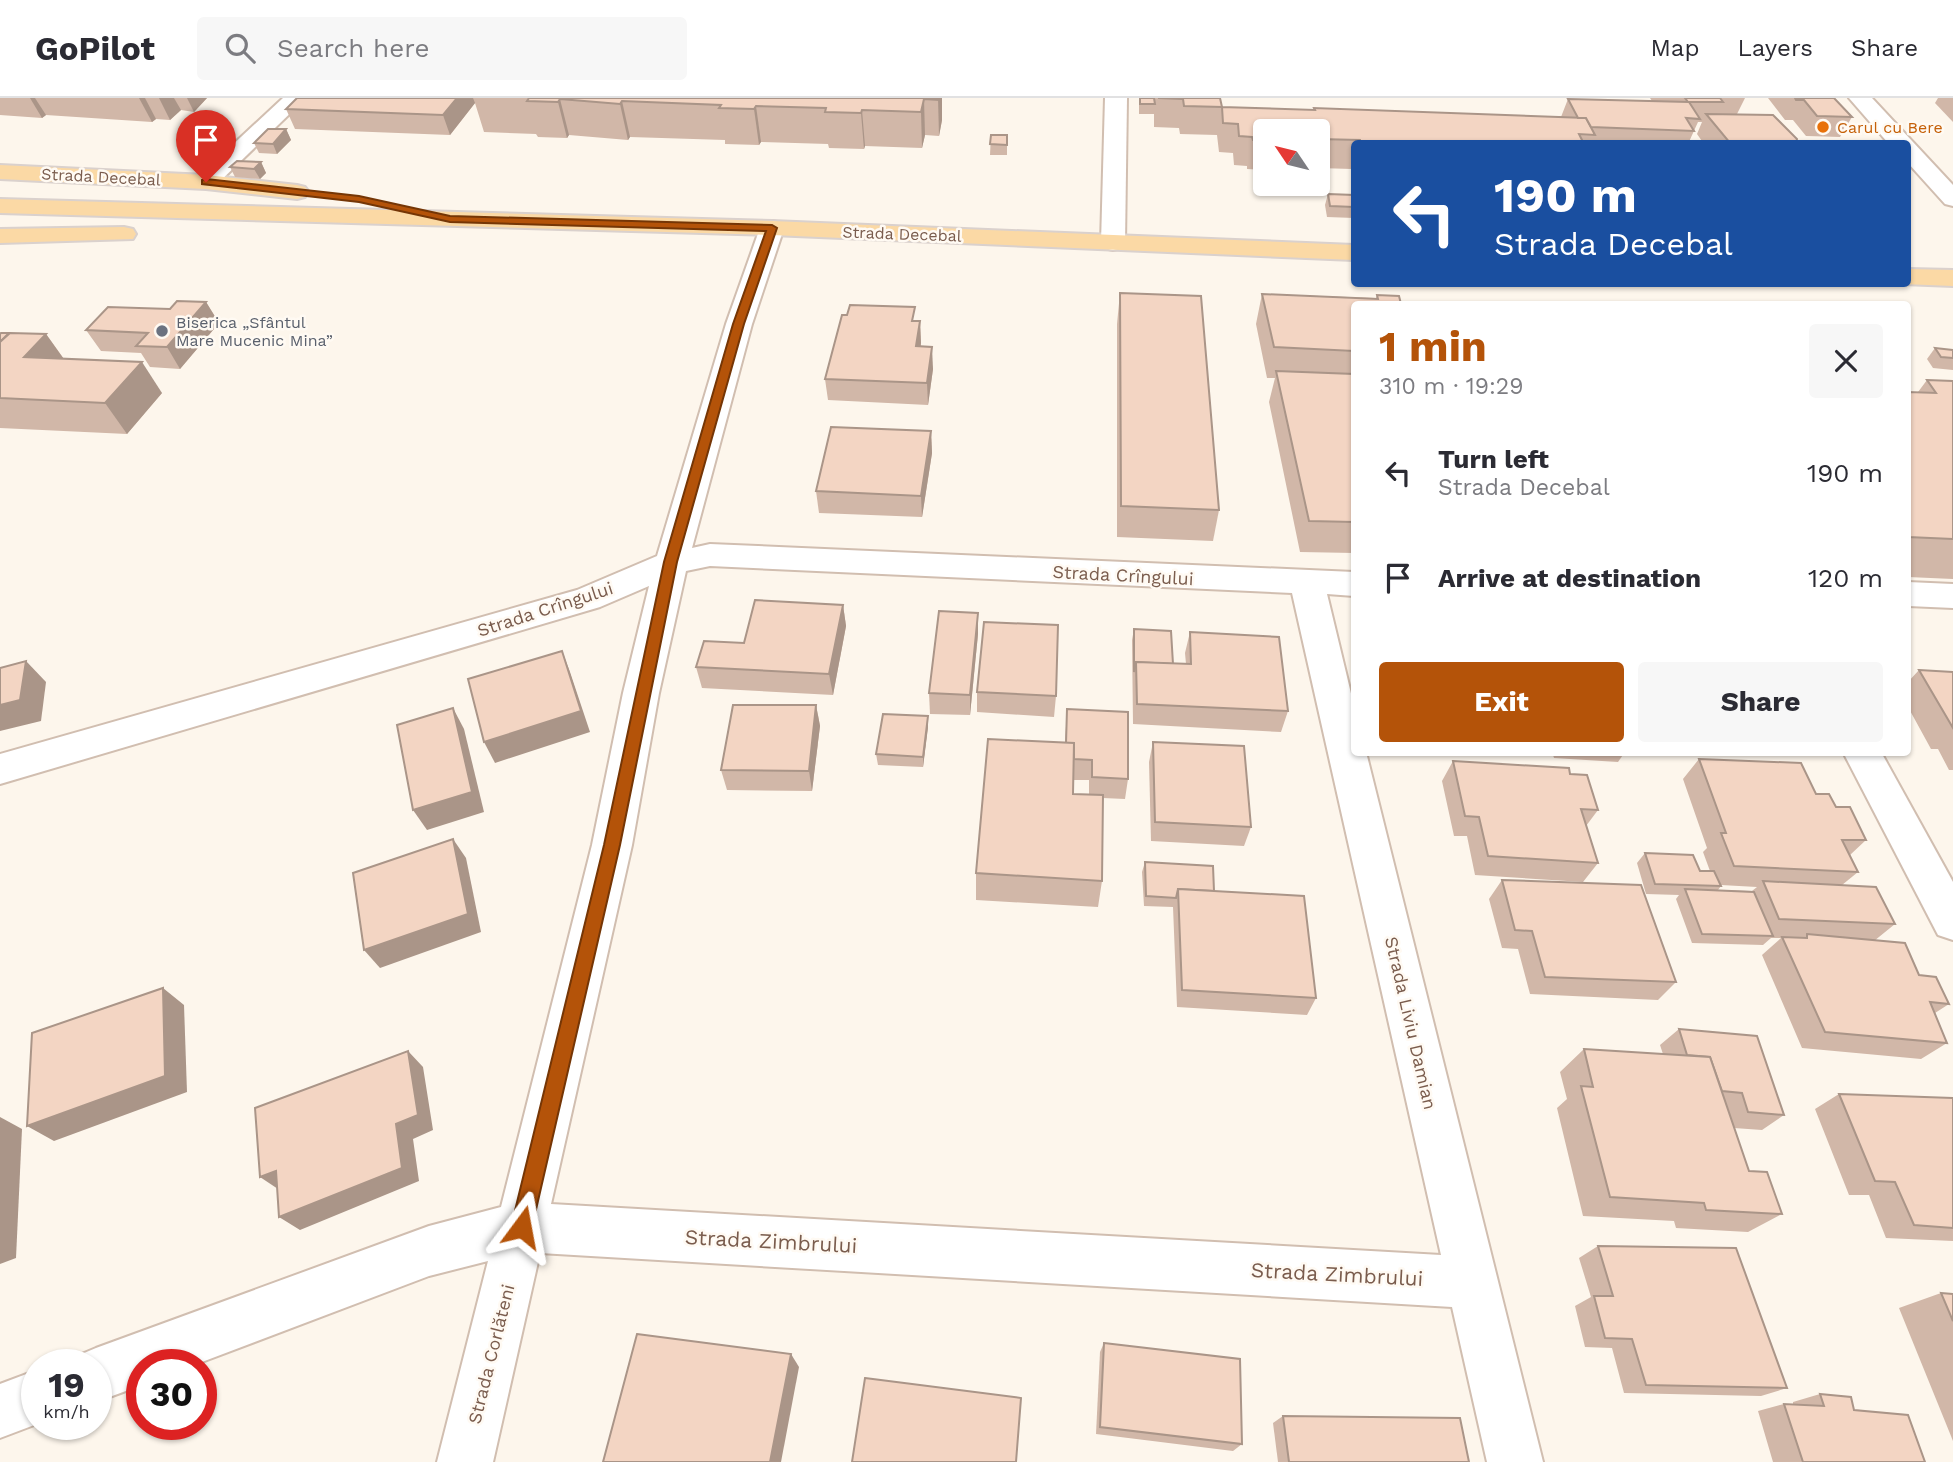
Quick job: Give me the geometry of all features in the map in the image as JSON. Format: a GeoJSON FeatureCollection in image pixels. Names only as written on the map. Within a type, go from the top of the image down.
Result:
{"type":"FeatureCollection","features":[{"type":"Feature","properties":{"kind":"main road","name":"Strada Decebal"},"geometry":{"type":"LineString","coordinates":[[0,172],[206,182],[359,199],[450,219]]}},
{"type":"Feature","properties":{"kind":"main road","name":"Strada Decebal"},"geometry":{"type":"LineString","coordinates":[[0,206],[772,228],[1351,253]]}},
{"type":"Feature","properties":{"kind":"main road","name":"Strada Decebal"},"geometry":{"type":"LineString","coordinates":[[0,236],[328,235],[450,219]]}},
{"type":"Feature","properties":{"kind":"main road"},"geometry":{"type":"LineString","coordinates":[[1911,277],[1953,278]]}},
{"type":"Feature","properties":{"kind":"street"},"geometry":{"type":"LineString","coordinates":[[206,182],[295,98]]}},
{"type":"Feature","properties":{"kind":"street"},"geometry":{"type":"LineString","coordinates":[[1114,243],[1116,98]]}},
{"type":"Feature","properties":{"kind":"street"},"geometry":{"type":"LineString","coordinates":[[1860,98],[1898,140]]}},
{"type":"Feature","properties":{"kind":"street"},"geometry":{"type":"LineString","coordinates":[[1911,153],[1953,199]]}},
{"type":"Feature","properties":{"kind":"street","name":"Strada Corlăteni"},"geometry":{"type":"LineString","coordinates":[[465,1462],[612,845],[671,562],[738,324],[772,228]]}},
{"type":"Feature","properties":{"kind":"street","name":"Strada Crîngului"},"geometry":{"type":"LineString","coordinates":[[0,769],[588,599],[671,562],[710,555],[1351,584]]}},
{"type":"Feature","properties":{"kind":"street","name":"Strada Liviu Damian"},"geometry":{"type":"LineString","coordinates":[[1307,583],[1471,1282],[1516,1462]]}},
{"type":"Feature","properties":{"kind":"street"},"geometry":{"type":"LineString","coordinates":[[1911,594],[1953,596]]}},
{"type":"Feature","properties":{"kind":"street"},"geometry":{"type":"LineString","coordinates":[[1864,756],[1953,922]]}},
{"type":"Feature","properties":{"kind":"street","name":"Strada Zimbrului"},"geometry":{"type":"LineString","coordinates":[[112,1369],[429,1251],[522,1227],[1471,1282]]}},
{"type":"Feature","properties":{"kind":"street"},"geometry":{"type":"LineString","coordinates":[[0,1411],[21,1403]]}},
{"type":"Feature","properties":{"kind":"building"},"geometry":{"type":"Polygon","coordinates":[[[297,98],[457,98],[443,115],[286,109],[297,98]]]}},
{"type":"Feature","properties":{"kind":"building"},"geometry":{"type":"Polygon","coordinates":[[[529,98],[938,98],[938,100],[924,99],[921,112],[862,110],[861,113],[825,112],[826,108],[719,108],[721,105],[622,101],[620,104],[560,99],[558,102],[527,101],[529,98]]]}},
{"type":"Feature","properties":{"kind":"building"},"geometry":{"type":"Polygon","coordinates":[[[1140,98],[1154,98],[1155,104],[1140,104],[1140,98]]]}},
{"type":"Feature","properties":{"kind":"building"},"geometry":{"type":"Polygon","coordinates":[[[1158,98],[1220,98],[1222,107],[1184,106],[1183,99],[1158,98]]]}},
{"type":"Feature","properties":{"kind":"building"},"geometry":{"type":"Polygon","coordinates":[[[1685,98],[1720,98],[1723,102],[1688,102],[1685,98]]]}},
{"type":"Feature","properties":{"kind":"building"},"geometry":{"type":"Polygon","coordinates":[[[1795,98],[1834,98],[1852,117],[1817,116],[1804,100],[1795,98]]]}},
{"type":"Feature","properties":{"kind":"building"},"geometry":{"type":"Polygon","coordinates":[[[1568,99],[1689,102],[1700,119],[1686,118],[1694,131],[1591,127],[1586,118],[1578,118],[1568,99]]]}},
{"type":"Feature","properties":{"kind":"building"},"geometry":{"type":"Polygon","coordinates":[[[1222,107],[1586,118],[1595,135],[1579,134],[1582,140],[1330,139],[1330,119],[1253,119],[1253,140],[1252,137],[1239,136],[1238,124],[1223,123],[1222,107]]]}},
{"type":"Feature","properties":{"kind":"building"},"geometry":{"type":"Polygon","coordinates":[[[1706,114],[1773,115],[1797,139],[1797,140],[1728,140],[1706,114]]]}},
{"type":"Feature","properties":{"kind":"building"},"geometry":{"type":"Polygon","coordinates":[[[268,129],[286,129],[273,144],[254,143],[268,129]]]}},
{"type":"Feature","properties":{"kind":"building"},"geometry":{"type":"Polygon","coordinates":[[[991,135],[1007,135],[1007,145],[990,144],[991,135]]]}},
{"type":"Feature","properties":{"kind":"building"},"geometry":{"type":"Polygon","coordinates":[[[237,161],[261,162],[254,169],[230,167],[237,161]]]}},
{"type":"Feature","properties":{"kind":"building"},"geometry":{"type":"Polygon","coordinates":[[[1351,195],[1351,207],[1330,206],[1328,196],[1351,195]]]}},
{"type":"Feature","properties":{"kind":"building"},"geometry":{"type":"Polygon","coordinates":[[[1120,293],[1201,296],[1219,510],[1121,506],[1120,293]]]}},
{"type":"Feature","properties":{"kind":"building"},"geometry":{"type":"Polygon","coordinates":[[[1262,294],[1378,299],[1377,295],[1399,296],[1400,301],[1351,301],[1351,351],[1274,347],[1262,294]]]}},
{"type":"Feature","properties":{"kind":"building"},"geometry":{"type":"Polygon","coordinates":[[[177,301],[206,302],[167,347],[136,346],[148,333],[86,330],[108,307],[170,309],[177,301]]]}},
{"type":"Feature","properties":{"kind":"building"},"geometry":{"type":"Polygon","coordinates":[[[850,305],[915,307],[912,321],[920,321],[916,346],[932,347],[927,383],[825,379],[842,315],[847,315],[850,305]]]}},
{"type":"Feature","properties":{"kind":"building"},"geometry":{"type":"Polygon","coordinates":[[[9,333],[0,342],[0,334],[9,333]]]}},
{"type":"Feature","properties":{"kind":"building"},"geometry":{"type":"Polygon","coordinates":[[[10,333],[46,334],[24,357],[142,362],[105,403],[0,398],[0,342],[10,333]]]}},
{"type":"Feature","properties":{"kind":"building"},"geometry":{"type":"Polygon","coordinates":[[[1935,348],[1953,350],[1953,358],[1941,357],[1935,348]]]}},
{"type":"Feature","properties":{"kind":"building"},"geometry":{"type":"Polygon","coordinates":[[[1276,371],[1351,374],[1351,522],[1309,521],[1276,371]]]}},
{"type":"Feature","properties":{"kind":"building"},"geometry":{"type":"Polygon","coordinates":[[[1927,380],[1953,381],[1953,539],[1911,537],[1911,392],[1936,393],[1927,380]]]}},
{"type":"Feature","properties":{"kind":"building"},"geometry":{"type":"Polygon","coordinates":[[[831,427],[931,431],[921,496],[816,491],[831,427]]]}},
{"type":"Feature","properties":{"kind":"building"},"geometry":{"type":"Polygon","coordinates":[[[755,600],[843,605],[829,674],[696,667],[704,641],[744,643],[755,600]]]}},
{"type":"Feature","properties":{"kind":"building"},"geometry":{"type":"Polygon","coordinates":[[[939,611],[978,613],[970,695],[929,693],[939,611]]]}},
{"type":"Feature","properties":{"kind":"building"},"geometry":{"type":"Polygon","coordinates":[[[984,622],[1058,625],[1056,696],[977,692],[984,622]]]}},
{"type":"Feature","properties":{"kind":"building"},"geometry":{"type":"Polygon","coordinates":[[[1134,629],[1171,631],[1173,664],[1136,662],[1134,672],[1134,629]]]}},
{"type":"Feature","properties":{"kind":"building"},"geometry":{"type":"Polygon","coordinates":[[[1190,632],[1279,637],[1288,711],[1137,704],[1136,662],[1191,664],[1190,632]]]}},
{"type":"Feature","properties":{"kind":"building"},"geometry":{"type":"Polygon","coordinates":[[[562,651],[581,711],[484,742],[468,679],[562,651]]]}},
{"type":"Feature","properties":{"kind":"building"},"geometry":{"type":"Polygon","coordinates":[[[26,661],[20,700],[0,705],[0,668],[26,661]]]}},
{"type":"Feature","properties":{"kind":"building"},"geometry":{"type":"Polygon","coordinates":[[[1919,670],[1953,672],[1953,728],[1919,670]]]}},
{"type":"Feature","properties":{"kind":"building"},"geometry":{"type":"Polygon","coordinates":[[[733,705],[816,705],[809,771],[721,770],[733,705]]]}},
{"type":"Feature","properties":{"kind":"building"},"geometry":{"type":"Polygon","coordinates":[[[453,708],[472,792],[413,810],[397,725],[453,708]]]}},
{"type":"Feature","properties":{"kind":"building"},"geometry":{"type":"Polygon","coordinates":[[[1067,709],[1128,712],[1128,779],[1092,777],[1092,760],[1074,759],[1074,743],[1066,743],[1067,709]]]}},
{"type":"Feature","properties":{"kind":"building"},"geometry":{"type":"Polygon","coordinates":[[[883,714],[928,716],[923,757],[876,754],[883,714]]]}},
{"type":"Feature","properties":{"kind":"building"},"geometry":{"type":"Polygon","coordinates":[[[988,739],[1074,743],[1073,794],[1103,795],[1102,881],[976,873],[988,739]]]}},
{"type":"Feature","properties":{"kind":"building"},"geometry":{"type":"Polygon","coordinates":[[[1153,742],[1244,746],[1251,827],[1155,822],[1153,742]]]}},
{"type":"Feature","properties":{"kind":"building"},"geometry":{"type":"Polygon","coordinates":[[[1699,759],[1801,763],[1816,794],[1829,794],[1836,807],[1850,807],[1866,840],[1842,840],[1858,872],[1734,866],[1721,833],[1726,833],[1699,759]]]}},
{"type":"Feature","properties":{"kind":"building"},"geometry":{"type":"Polygon","coordinates":[[[1453,761],[1569,768],[1570,774],[1587,775],[1598,810],[1581,809],[1598,863],[1488,856],[1479,817],[1465,816],[1453,761]]]}},
{"type":"Feature","properties":{"kind":"building"},"geometry":{"type":"Polygon","coordinates":[[[453,839],[468,914],[364,950],[353,873],[453,839]]]}},
{"type":"Feature","properties":{"kind":"building"},"geometry":{"type":"Polygon","coordinates":[[[1645,853],[1693,855],[1700,871],[1714,871],[1721,886],[1655,884],[1645,853]]]}},
{"type":"Feature","properties":{"kind":"building"},"geometry":{"type":"Polygon","coordinates":[[[1145,862],[1213,866],[1214,891],[1178,889],[1176,898],[1146,896],[1145,862]]]}},
{"type":"Feature","properties":{"kind":"building"},"geometry":{"type":"Polygon","coordinates":[[[1502,880],[1641,885],[1676,982],[1545,977],[1532,931],[1515,930],[1502,880]]]}},
{"type":"Feature","properties":{"kind":"building"},"geometry":{"type":"Polygon","coordinates":[[[1763,881],[1876,887],[1895,924],[1779,919],[1763,881]]]}},
{"type":"Feature","properties":{"kind":"building"},"geometry":{"type":"Polygon","coordinates":[[[1178,889],[1304,896],[1316,998],[1182,990],[1178,889]]]}},
{"type":"Feature","properties":{"kind":"building"},"geometry":{"type":"Polygon","coordinates":[[[1685,889],[1754,892],[1773,936],[1702,934],[1685,889]]]}},
{"type":"Feature","properties":{"kind":"building"},"geometry":{"type":"Polygon","coordinates":[[[1807,934],[1905,943],[1919,975],[1936,977],[1949,1004],[1930,1002],[1947,1043],[1825,1032],[1782,937],[1807,938],[1807,934]]]}},
{"type":"Feature","properties":{"kind":"building"},"geometry":{"type":"Polygon","coordinates":[[[163,988],[165,1076],[27,1126],[32,1033],[163,988]]]}},
{"type":"Feature","properties":{"kind":"building"},"geometry":{"type":"Polygon","coordinates":[[[1679,1029],[1757,1036],[1784,1115],[1748,1112],[1742,1093],[1722,1091],[1710,1057],[1687,1055],[1679,1029]]]}},
{"type":"Feature","properties":{"kind":"building"},"geometry":{"type":"Polygon","coordinates":[[[1584,1049],[1710,1057],[1749,1171],[1767,1172],[1782,1214],[1706,1210],[1704,1203],[1610,1197],[1581,1086],[1593,1087],[1584,1049]]]}},
{"type":"Feature","properties":{"kind":"building"},"geometry":{"type":"Polygon","coordinates":[[[408,1051],[418,1115],[396,1124],[402,1168],[279,1217],[276,1171],[260,1177],[255,1108],[408,1051]]]}},
{"type":"Feature","properties":{"kind":"building"},"geometry":{"type":"Polygon","coordinates":[[[1839,1094],[1953,1098],[1953,1228],[1914,1225],[1895,1182],[1875,1181],[1839,1094]]]}},
{"type":"Feature","properties":{"kind":"building"},"geometry":{"type":"Polygon","coordinates":[[[1598,1246],[1736,1248],[1787,1388],[1646,1385],[1632,1339],[1605,1338],[1594,1296],[1613,1296],[1598,1246]]]}},
{"type":"Feature","properties":{"kind":"building"},"geometry":{"type":"Polygon","coordinates":[[[1941,1293],[1953,1294],[1953,1321],[1941,1293]]]}},
{"type":"Feature","properties":{"kind":"building"},"geometry":{"type":"Polygon","coordinates":[[[637,1334],[791,1354],[770,1462],[603,1462],[637,1334]]]}},
{"type":"Feature","properties":{"kind":"building"},"geometry":{"type":"Polygon","coordinates":[[[1104,1343],[1240,1359],[1242,1444],[1100,1427],[1104,1343]]]}},
{"type":"Feature","properties":{"kind":"building"},"geometry":{"type":"Polygon","coordinates":[[[865,1378],[1021,1398],[1016,1462],[852,1462],[865,1378]]]}},
{"type":"Feature","properties":{"kind":"building"},"geometry":{"type":"Polygon","coordinates":[[[1820,1394],[1851,1397],[1854,1410],[1908,1415],[1925,1462],[1803,1462],[1784,1404],[1824,1406],[1820,1394]]]}},
{"type":"Feature","properties":{"kind":"building"},"geometry":{"type":"Polygon","coordinates":[[[1283,1416],[1460,1418],[1469,1462],[1289,1462],[1283,1416]]]}},
{"type":"Feature","properties":{"kind":"place","name":"Carul cu Bere"},"geometry":{"type":"Point","coordinates":[1823,127]}},
{"type":"Feature","properties":{"kind":"place","name":"Biserica „Sfântul Mare Mucenic Mina”"},"geometry":{"type":"Point","coordinates":[162,331]}},
{"type":"Feature","properties":{"kind":"route"},"geometry":{"type":"LineString","coordinates":[[206,182],[359,199],[450,219],[772,228],[738,324],[671,562],[612,845],[522,1227]]}}]}
